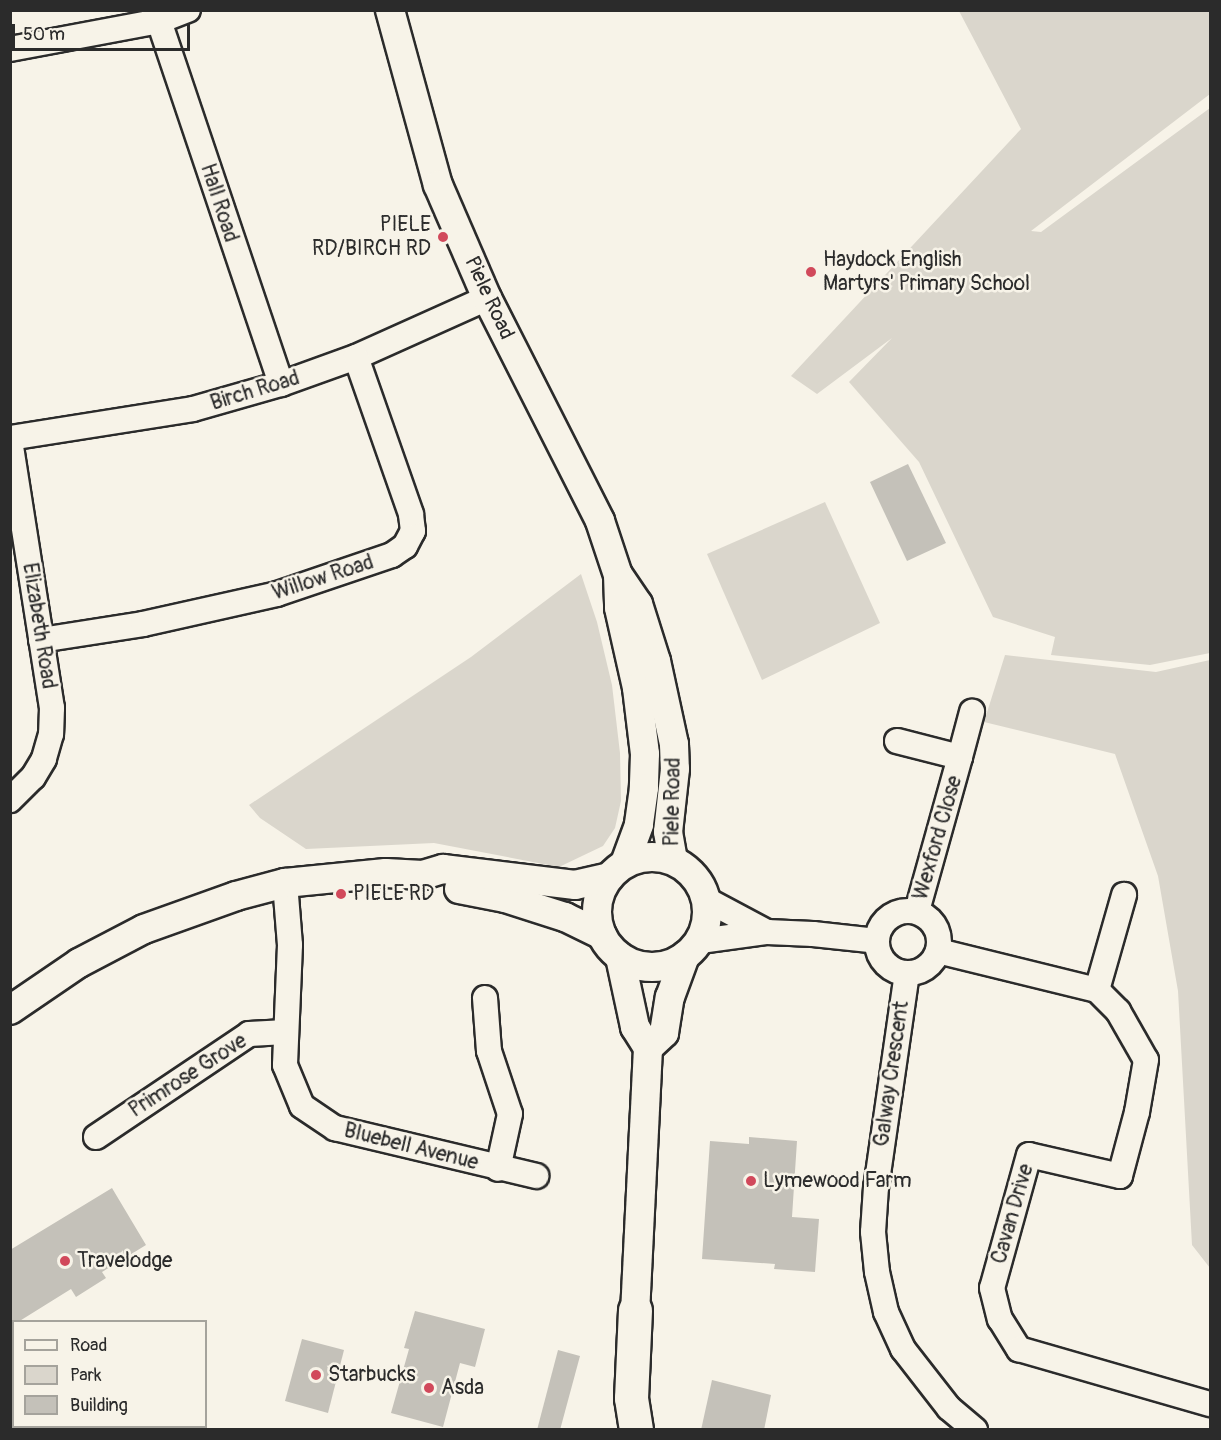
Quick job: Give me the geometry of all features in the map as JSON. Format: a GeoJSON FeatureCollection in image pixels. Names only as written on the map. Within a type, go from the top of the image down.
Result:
{"type":"FeatureCollection","features":[{"type":"Feature","properties":{"kind":"highway"},"geometry":{"type":"LineString","coordinates":[[618,1430],[634,1414],[635,1310]]}},
{"type":"Feature","properties":{"kind":"street"},"geometry":{"type":"LineString","coordinates":[[10,49],[159,21],[188,10]]}},
{"type":"Feature","properties":{"kind":"street","name":"Piele Road"},"geometry":{"type":"LineString","coordinates":[[390,10],[438,185],[487,298],[600,521],[618,575],[619,608],[637,688],[645,754],[644,788],[639,825],[617,870]]}},
{"type":"Feature","properties":{"kind":"street","name":"Hall Road"},"geometry":{"type":"LineString","coordinates":[[159,21],[281,384]]}},
{"type":"Feature","properties":{"kind":"street","name":"Birch Road"},"geometry":{"type":"LineString","coordinates":[[10,439],[193,409],[281,384],[356,357],[487,298]]}},
{"type":"Feature","properties":{"kind":"street","name":"Willow Road"},"geometry":{"type":"LineString","coordinates":[[41,640],[143,624],[277,594],[392,555],[405,546],[413,531],[411,514],[356,357]]}},
{"type":"Feature","properties":{"kind":"street","name":"Elizabeth Road"},"geometry":{"type":"LineString","coordinates":[[10,439],[18,536],[41,640],[52,708],[51,734],[44,759],[33,777],[10,800]]}},
{"type":"Feature","properties":{"kind":"street","name":"Piele Road"},"geometry":{"type":"LineString","coordinates":[[618,575],[638,603],[656,661],[674,744],[675,769],[668,832],[673,860]]}},
{"type":"Feature","properties":{"kind":"street"},"geometry":{"type":"LineString","coordinates":[[960,757],[972,712]]}},
{"type":"Feature","properties":{"kind":"street","name":"Wexford Close"},"geometry":{"type":"LineString","coordinates":[[897,741],[960,757],[917,911]]}},
{"type":"Feature","properties":{"kind":"street"},"geometry":{"type":"LineString","coordinates":[[10,1010],[79,963],[144,929],[236,896],[285,883],[386,873],[423,875],[443,869],[574,885],[617,870],[643,857],[673,860],[695,876],[707,900],[707,924],[692,949],[670,997],[664,1033],[648,1048]]}},
{"type":"Feature","properties":{"kind":"street"},"geometry":{"type":"LineString","coordinates":[[617,870],[601,890],[597,905],[635,1027],[648,1048],[635,1310]]}},
{"type":"Feature","properties":{"kind":"street"},"geometry":{"type":"LineString","coordinates":[[423,875],[439,885],[505,898],[565,917],[650,967],[669,965],[692,949],[767,932],[813,933],[877,941]]}},
{"type":"Feature","properties":{"kind":"street","name":"Bluebell Avenue"},"geometry":{"type":"LineString","coordinates":[[285,883],[290,945],[285,1065],[302,1106],[335,1128],[498,1169],[536,1176]]}},
{"type":"Feature","properties":{"kind":"street"},"geometry":{"type":"LineString","coordinates":[[938,951],[1097,990],[1124,895]]}},
{"type":"Feature","properties":{"kind":"street"},"geometry":{"type":"LineString","coordinates":[[707,900],[767,932]]}},
{"type":"Feature","properties":{"kind":"street"},"geometry":{"type":"LineString","coordinates":[[907,910],[917,911],[936,927],[939,934],[938,951],[929,965],[907,973],[897,971],[882,960],[877,941],[883,923],[889,916],[907,910]]}},
{"type":"Feature","properties":{"kind":"street","name":"Galway Crescent"},"geometry":{"type":"LineString","coordinates":[[907,973],[876,1187],[873,1232],[877,1272],[886,1312],[903,1349],[949,1408],[975,1430]]}},
{"type":"Feature","properties":{"kind":"street","name":"Cavan Drive"},"geometry":{"type":"LineString","coordinates":[[1097,990],[1118,1011],[1146,1060],[1137,1112],[1120,1176],[1029,1155],[992,1288],[1000,1319],[1019,1349],[1210,1404]]}},
{"type":"Feature","properties":{"kind":"street"},"geometry":{"type":"LineString","coordinates":[[485,998],[489,1051],[510,1114],[498,1169]]}},
{"type":"Feature","properties":{"kind":"street","name":"Primrose Grove"},"geometry":{"type":"LineString","coordinates":[[96,1137],[249,1034],[286,1032]]}},
{"type":"Feature","properties":{"kind":"green space"},"geometry":{"type":"Polygon","coordinates":[[[959,11],[1210,11],[1210,94],[1031,231],[1041,232],[1210,108],[1210,653],[1150,665],[1051,655],[1055,637],[993,617],[919,462],[849,382],[892,338],[817,394],[791,376],[1021,129],[959,11]]]}},
{"type":"Feature","properties":{"kind":"green space"},"geometry":{"type":"Polygon","coordinates":[[[825,502],[880,623],[762,680],[707,554],[825,502]]]}},
{"type":"Feature","properties":{"kind":"green space"},"geometry":{"type":"Polygon","coordinates":[[[581,574],[597,622],[612,685],[620,753],[621,801],[615,828],[603,846],[559,867],[434,843],[306,849],[260,818],[249,805],[471,657],[581,574]]]}},
{"type":"Feature","properties":{"kind":"green space"},"geometry":{"type":"Polygon","coordinates":[[[1005,655],[1156,672],[1210,660],[1210,1268],[1192,1245],[1178,991],[1158,876],[1115,754],[984,722],[1005,655]]]}},
{"type":"Feature","properties":{"kind":"building"},"geometry":{"type":"Polygon","coordinates":[[[908,464],[946,543],[907,561],[870,482],[908,464]]]}},
{"type":"Feature","properties":{"kind":"building","name":"Lymewood Farm"},"geometry":{"type":"Polygon","coordinates":[[[749,1137],[797,1141],[792,1217],[819,1219],[815,1272],[774,1269],[775,1264],[702,1259],[710,1141],[749,1144],[749,1137]]]}},
{"type":"Feature","properties":{"kind":"building","name":"Travelodge"},"geometry":{"type":"Polygon","coordinates":[[[112,1188],[146,1245],[102,1272],[106,1278],[76,1297],[71,1289],[21,1320],[12,1320],[10,1326],[10,1250],[112,1188]]]}},
{"type":"Feature","properties":{"kind":"building"},"geometry":{"type":"Polygon","coordinates":[[[415,1311],[485,1329],[475,1367],[460,1363],[443,1427],[391,1413],[409,1349],[404,1348],[415,1311]]]}},
{"type":"Feature","properties":{"kind":"building"},"geometry":{"type":"Polygon","coordinates":[[[302,1339],[344,1350],[328,1413],[285,1401],[302,1339]]]}},
{"type":"Feature","properties":{"kind":"building"},"geometry":{"type":"Polygon","coordinates":[[[558,1350],[580,1356],[560,1430],[537,1430],[558,1350]]]}},
{"type":"Feature","properties":{"kind":"building"},"geometry":{"type":"Polygon","coordinates":[[[712,1380],[771,1395],[764,1430],[701,1430],[712,1380]]]}},
{"type":"Feature","properties":{"kind":"place","name":"PIELE RD/BIRCH RD"},"geometry":{"type":"Point","coordinates":[443,237]}},
{"type":"Feature","properties":{"kind":"place","name":"Haydock English Martyrs' Primary School"},"geometry":{"type":"Point","coordinates":[811,272]}},
{"type":"Feature","properties":{"kind":"place","name":"PIELE RD"},"geometry":{"type":"Point","coordinates":[341,894]}},
{"type":"Feature","properties":{"kind":"place","name":"Lymewood Farm"},"geometry":{"type":"Point","coordinates":[751,1181]}},
{"type":"Feature","properties":{"kind":"place","name":"Travelodge"},"geometry":{"type":"Point","coordinates":[65,1261]}},
{"type":"Feature","properties":{"kind":"place","name":"Starbucks"},"geometry":{"type":"Point","coordinates":[316,1375]}},
{"type":"Feature","properties":{"kind":"place","name":"Asda"},"geometry":{"type":"Point","coordinates":[429,1388]}}]}
